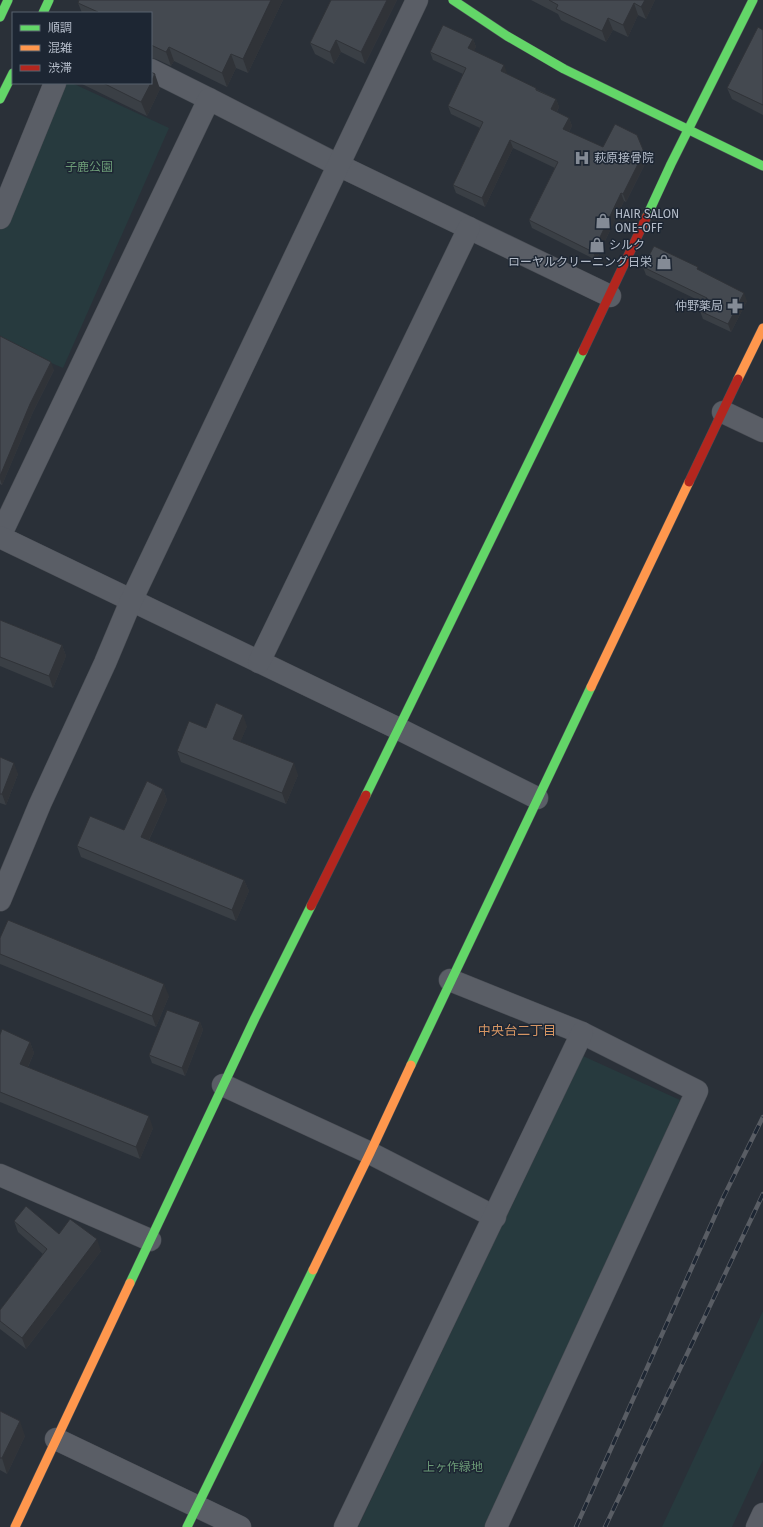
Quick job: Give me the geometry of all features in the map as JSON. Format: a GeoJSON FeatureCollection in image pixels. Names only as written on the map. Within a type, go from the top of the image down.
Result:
{"type":"FeatureCollection","features":[{"type":"Feature","properties":{"kind":"main road"},"geometry":{"type":"LineString","coordinates":[[0,17],[8,0]]}},
{"type":"Feature","properties":{"kind":"main road"},"geometry":{"type":"LineString","coordinates":[[43,12],[49,0]]}},
{"type":"Feature","properties":{"kind":"main road"},"geometry":{"type":"LineString","coordinates":[[453,0],[507,36],[564,70],[763,166]]}},
{"type":"Feature","properties":{"kind":"main road"},"geometry":{"type":"LineString","coordinates":[[15,1527],[255,1018],[399,729],[610,296],[688,129],[752,0]]}},
{"type":"Feature","properties":{"kind":"main road"},"geometry":{"type":"LineString","coordinates":[[0,99],[12,75]]}},
{"type":"Feature","properties":{"kind":"main road"},"geometry":{"type":"LineString","coordinates":[[187,1527],[370,1153],[450,980],[763,328]]}},
{"type":"Feature","properties":{"kind":"street"},"geometry":{"type":"LineString","coordinates":[[0,900],[40,804],[105,663],[131,601],[417,0]]}},
{"type":"Feature","properties":{"kind":"street"},"geometry":{"type":"LineString","coordinates":[[152,70],[338,165],[610,296]]}},
{"type":"Feature","properties":{"kind":"street"},"geometry":{"type":"LineString","coordinates":[[0,218],[55,84]]}},
{"type":"Feature","properties":{"kind":"street"},"geometry":{"type":"LineString","coordinates":[[209,99],[0,537],[399,729],[537,798]]}},
{"type":"Feature","properties":{"kind":"street"},"geometry":{"type":"LineString","coordinates":[[259,662],[469,228]]}},
{"type":"Feature","properties":{"kind":"street"},"geometry":{"type":"LineString","coordinates":[[723,412],[763,431]]}},
{"type":"Feature","properties":{"kind":"street"},"geometry":{"type":"LineString","coordinates":[[450,980],[582,1033],[697,1091],[496,1527]]}},
{"type":"Feature","properties":{"kind":"street"},"geometry":{"type":"LineString","coordinates":[[345,1527],[582,1033]]}},
{"type":"Feature","properties":{"kind":"street"},"geometry":{"type":"LineString","coordinates":[[223,1085],[370,1153],[495,1217]]}},
{"type":"Feature","properties":{"kind":"street"},"geometry":{"type":"LineString","coordinates":[[0,1175],[150,1240]]}},
{"type":"Feature","properties":{"kind":"street"},"geometry":{"type":"LineString","coordinates":[[56,1439],[240,1527]]}},
{"type":"Feature","properties":{"kind":"street"},"geometry":{"type":"LineString","coordinates":[[757,1527],[763,1514]]}},
{"type":"Feature","properties":{"kind":"green space","name":"子鹿公園"},"geometry":{"type":"Polygon","coordinates":[[[64,84],[74,84],[169,128],[63,368],[0,341],[0,230],[64,84]]]}},
{"type":"Feature","properties":{"kind":"green space","name":"上ヶ作緑地"},"geometry":{"type":"Polygon","coordinates":[[[583,1056],[680,1100],[491,1527],[358,1527],[583,1056]]]}},
{"type":"Feature","properties":{"kind":"green space"},"geometry":{"type":"Polygon","coordinates":[[[763,1311],[763,1460],[732,1527],[662,1527],[763,1311]]]}},
{"type":"Feature","properties":{"kind":"building"},"geometry":{"type":"Polygon","coordinates":[[[79,0],[271,0],[243,59],[231,54],[222,73],[169,47],[166,52],[152,45],[152,12],[98,12],[78,3],[79,0]]]}},
{"type":"Feature","properties":{"kind":"building"},"geometry":{"type":"Polygon","coordinates":[[[331,0],[387,0],[361,52],[336,40],[330,52],[310,43],[331,0]]]}},
{"type":"Feature","properties":{"kind":"building"},"geometry":{"type":"Polygon","coordinates":[[[549,0],[645,0],[641,7],[634,3],[623,25],[608,18],[602,31],[556,9],[558,5],[549,0]]]}},
{"type":"Feature","properties":{"kind":"building"},"geometry":{"type":"Polygon","coordinates":[[[443,25],[473,39],[468,48],[504,65],[501,71],[556,99],[551,109],[569,118],[563,129],[603,147],[615,124],[637,135],[644,152],[623,194],[621,193],[593,252],[529,220],[558,162],[510,140],[482,198],[453,185],[483,122],[448,106],[466,68],[430,52],[443,25]]]}},
{"type":"Feature","properties":{"kind":"building"},"geometry":{"type":"Polygon","coordinates":[[[758,27],[763,30],[763,105],[727,88],[758,27]]]}},
{"type":"Feature","properties":{"kind":"building"},"geometry":{"type":"Polygon","coordinates":[[[152,72],[155,74],[152,80],[152,72]]]}},
{"type":"Feature","properties":{"kind":"building"},"geometry":{"type":"Polygon","coordinates":[[[105,84],[150,84],[141,102],[105,84]]]}},
{"type":"Feature","properties":{"kind":"building"},"geometry":{"type":"Polygon","coordinates":[[[654,246],[698,267],[697,269],[744,293],[728,324],[700,311],[707,298],[643,267],[654,246]]]}},
{"type":"Feature","properties":{"kind":"building"},"geometry":{"type":"Polygon","coordinates":[[[0,336],[51,362],[30,404],[0,476],[0,336]]]}},
{"type":"Feature","properties":{"kind":"building"},"geometry":{"type":"Polygon","coordinates":[[[0,620],[62,645],[49,676],[0,657],[0,620]]]}},
{"type":"Feature","properties":{"kind":"building"},"geometry":{"type":"Polygon","coordinates":[[[216,703],[243,715],[233,739],[294,763],[282,793],[177,751],[189,721],[206,728],[216,703]]]}},
{"type":"Feature","properties":{"kind":"building"},"geometry":{"type":"Polygon","coordinates":[[[0,757],[14,763],[2,794],[0,794],[0,757]]]}},
{"type":"Feature","properties":{"kind":"building"},"geometry":{"type":"Polygon","coordinates":[[[147,781],[163,789],[141,837],[244,880],[232,910],[77,846],[90,816],[124,830],[147,781]]]}},
{"type":"Feature","properties":{"kind":"building"},"geometry":{"type":"Polygon","coordinates":[[[8,920],[164,984],[152,1016],[0,954],[0,938],[8,920]]]}},
{"type":"Feature","properties":{"kind":"building"},"geometry":{"type":"Polygon","coordinates":[[[167,1010],[200,1022],[182,1068],[149,1055],[167,1010]]]}},
{"type":"Feature","properties":{"kind":"building"},"geometry":{"type":"Polygon","coordinates":[[[2,1029],[30,1042],[20,1064],[149,1116],[136,1147],[0,1092],[0,1035],[2,1029]]]}},
{"type":"Feature","properties":{"kind":"building"},"geometry":{"type":"Polygon","coordinates":[[[26,1206],[59,1234],[70,1219],[97,1239],[22,1338],[0,1321],[0,1310],[47,1249],[14,1221],[26,1206]]]}},
{"type":"Feature","properties":{"kind":"building"},"geometry":{"type":"Polygon","coordinates":[[[0,1411],[20,1421],[2,1458],[0,1458],[0,1411]]]}},
{"type":"Feature","properties":{"kind":"railway"},"geometry":{"type":"LineString","coordinates":[[576,1527],[722,1200],[763,1117]]}},
{"type":"Feature","properties":{"kind":"railway"},"geometry":{"type":"LineString","coordinates":[[605,1527],[763,1194]]}},
{"type":"Feature","properties":{"kind":"traffic: fast"},"geometry":{"type":"LineString","coordinates":[[0,17],[8,0]]}},
{"type":"Feature","properties":{"kind":"traffic: fast"},"geometry":{"type":"LineString","coordinates":[[43,12],[49,0]]}},
{"type":"Feature","properties":{"kind":"traffic: fast"},"geometry":{"type":"LineString","coordinates":[[453,0],[507,36],[564,69],[763,166]]}},
{"type":"Feature","properties":{"kind":"traffic: fast"},"geometry":{"type":"LineString","coordinates":[[647,216],[671,164],[753,0]]}},
{"type":"Feature","properties":{"kind":"traffic: fast"},"geometry":{"type":"LineString","coordinates":[[0,99],[12,75]]}},
{"type":"Feature","properties":{"kind":"traffic: fast"},"geometry":{"type":"LineString","coordinates":[[366,795],[583,351]]}},
{"type":"Feature","properties":{"kind":"traffic: fast"},"geometry":{"type":"LineString","coordinates":[[411,1065],[591,687]]}},
{"type":"Feature","properties":{"kind":"traffic: fast"},"geometry":{"type":"LineString","coordinates":[[130,1283],[255,1018],[311,906]]}},
{"type":"Feature","properties":{"kind":"traffic: fast"},"geometry":{"type":"LineString","coordinates":[[187,1527],[313,1270]]}},
{"type":"Feature","properties":{"kind":"traffic: slow"},"geometry":{"type":"LineString","coordinates":[[738,379],[763,328]]}},
{"type":"Feature","properties":{"kind":"traffic: slow"},"geometry":{"type":"LineString","coordinates":[[591,687],[689,482]]}},
{"type":"Feature","properties":{"kind":"traffic: slow"},"geometry":{"type":"LineString","coordinates":[[313,1270],[411,1065]]}},
{"type":"Feature","properties":{"kind":"traffic: slow"},"geometry":{"type":"LineString","coordinates":[[15,1527],[130,1283]]}},
{"type":"Feature","properties":{"kind":"traffic: jam"},"geometry":{"type":"LineString","coordinates":[[583,351],[647,216]]}},
{"type":"Feature","properties":{"kind":"traffic: jam"},"geometry":{"type":"LineString","coordinates":[[689,482],[738,379]]}},
{"type":"Feature","properties":{"kind":"traffic: jam"},"geometry":{"type":"LineString","coordinates":[[311,906],[366,795]]}},
{"type":"Feature","properties":{"kind":"place","name":"萩原接骨院"},"geometry":{"type":"Point","coordinates":[582,158]}},
{"type":"Feature","properties":{"kind":"place","name":"HAIR SALON ONE-OFF"},"geometry":{"type":"Point","coordinates":[603,221]}},
{"type":"Feature","properties":{"kind":"place","name":"シルク"},"geometry":{"type":"Point","coordinates":[597,245]}},
{"type":"Feature","properties":{"kind":"place","name":"ローヤルクリーニング日栄"},"geometry":{"type":"Point","coordinates":[664,262]}},
{"type":"Feature","properties":{"kind":"place","name":"仲野薬局"},"geometry":{"type":"Point","coordinates":[735,306]}},
{"type":"Feature","properties":{"kind":"district","name":"中央台二丁目"},"geometry":{"type":"Point","coordinates":[517,1030]}}]}
